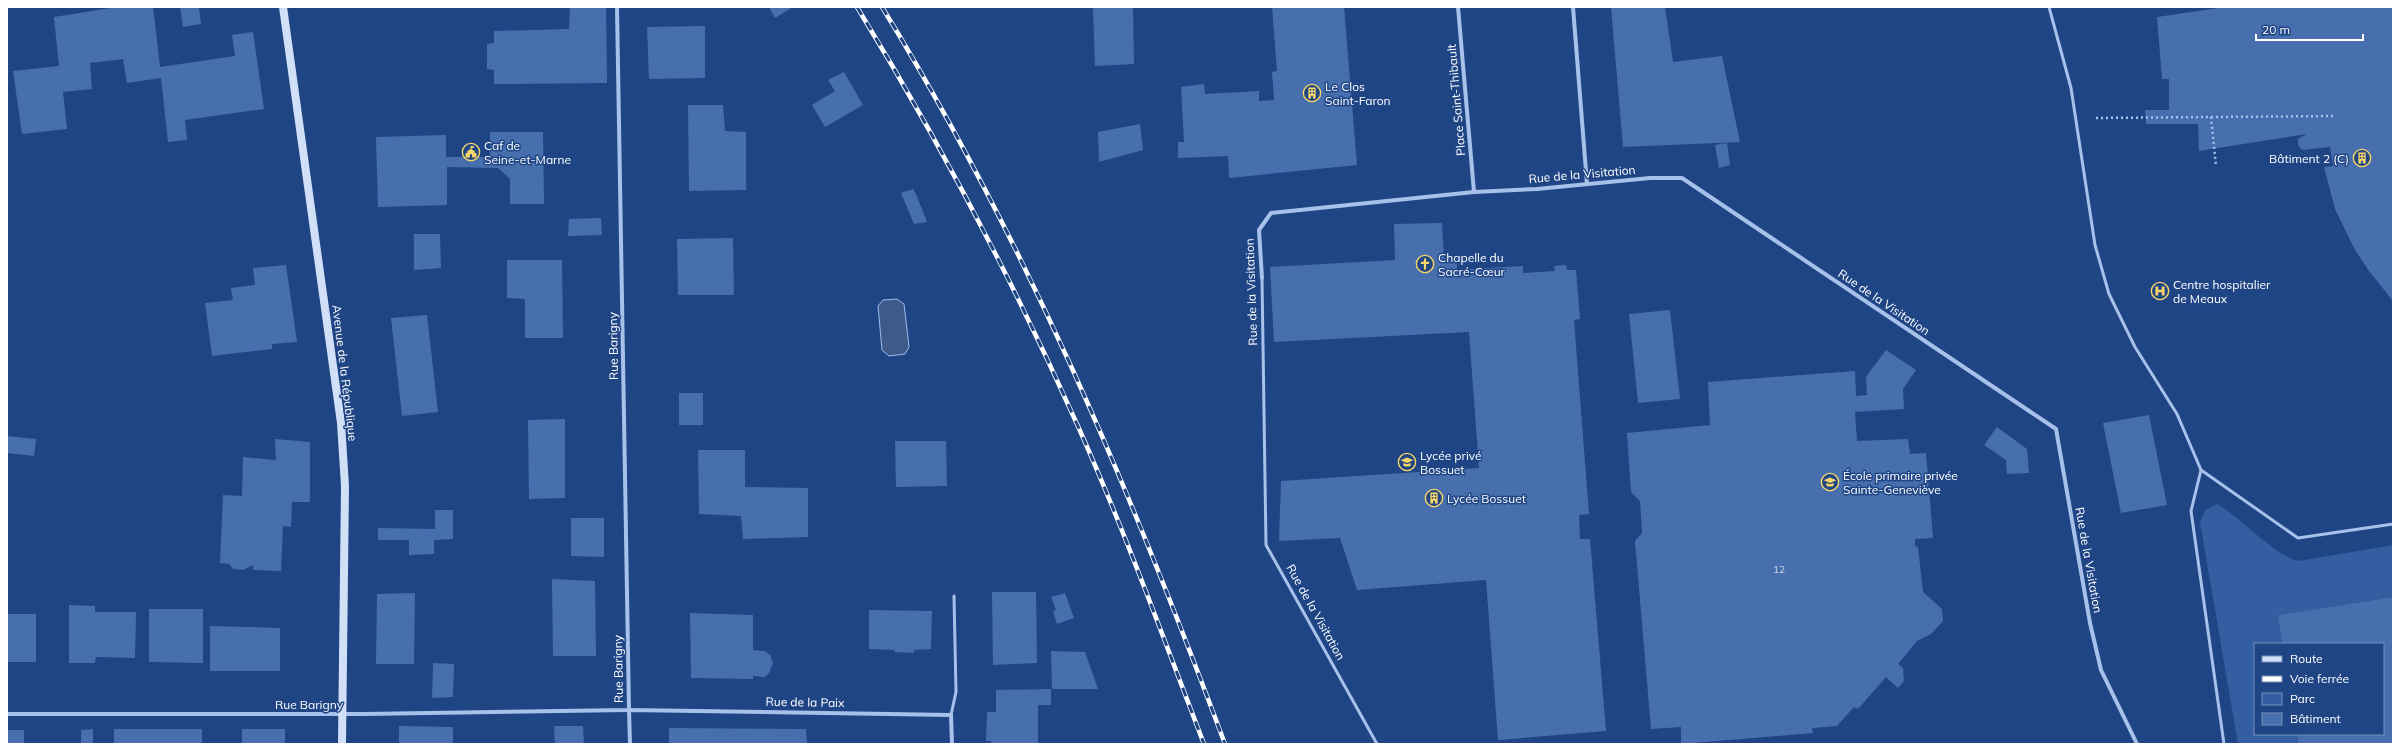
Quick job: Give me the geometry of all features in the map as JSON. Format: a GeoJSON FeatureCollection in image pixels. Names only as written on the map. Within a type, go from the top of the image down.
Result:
{"type":"FeatureCollection","features":[{"type":"Feature","properties":{"kind":"street","name":"Avenue de la République"},"geometry":{"type":"LineString","coordinates":[[283,7],[341,423],[345,486],[342,744]]}},
{"type":"Feature","properties":{"kind":"street","name":"Rue Barigny"},"geometry":{"type":"LineString","coordinates":[[7,714],[342,714],[629,710],[617,7]]}},
{"type":"Feature","properties":{"kind":"street","name":"Place Saint-Thibault"},"geometry":{"type":"LineString","coordinates":[[1458,7],[1474,192]]}},
{"type":"Feature","properties":{"kind":"street"},"geometry":{"type":"LineString","coordinates":[[1573,7],[1587,184]]}},
{"type":"Feature","properties":{"kind":"street","name":"Rue de la Visitation"},"geometry":{"type":"LineString","coordinates":[[1262,278],[1259,230],[1270,214],[1474,192],[1537,189],[1650,178],[1682,178],[2056,429],[2090,623],[2100,670],[2137,744]]}},
{"type":"Feature","properties":{"kind":"street","name":"Rue de la Paix"},"geometry":{"type":"LineString","coordinates":[[629,710],[951,714]]}},
{"type":"Feature","properties":{"kind":"street"},"geometry":{"type":"LineString","coordinates":[[629,710],[630,744]]}},
{"type":"Feature","properties":{"kind":"street"},"geometry":{"type":"LineString","coordinates":[[951,714],[952,744]]}},
{"type":"Feature","properties":{"kind":"lane"},"geometry":{"type":"LineString","coordinates":[[2049,7],[2071,88],[2095,245],[2109,294],[2135,347],[2177,414],[2201,470],[2298,538],[2393,524]]}},
{"type":"Feature","properties":{"kind":"lane","name":"Rue de la Visitation"},"geometry":{"type":"LineString","coordinates":[[1262,278],[1266,544],[1377,744]]}},
{"type":"Feature","properties":{"kind":"lane"},"geometry":{"type":"LineString","coordinates":[[2201,470],[2191,511],[2224,744]]}},
{"type":"Feature","properties":{"kind":"lane"},"geometry":{"type":"LineString","coordinates":[[951,714],[956,692],[954,596]]}},
{"type":"Feature","properties":{"kind":"path"},"geometry":{"type":"LineString","coordinates":[[2103,118],[2333,116]]}},
{"type":"Feature","properties":{"kind":"path"},"geometry":{"type":"LineString","coordinates":[[2211,117],[2216,166]]}},
{"type":"Feature","properties":{"kind":"green space"},"geometry":{"type":"Polygon","coordinates":[[[2217,504],[2279,552],[2299,561],[2393,545],[2393,597],[2278,615],[2282,643],[2254,643],[2254,735],[2297,735],[2298,744],[2238,744],[2200,522],[2205,510],[2217,504]]]}},
{"type":"Feature","properties":{"kind":"shaded area"},"geometry":{"type":"Polygon","coordinates":[[[897,299],[904,304],[909,347],[905,354],[889,356],[882,350],[878,306],[883,300],[897,299]]]}},
{"type":"Feature","properties":{"kind":"building"},"geometry":{"type":"Polygon","coordinates":[[[117,7],[153,7],[160,67],[235,56],[232,35],[253,32],[264,109],[185,120],[187,140],[168,142],[161,78],[127,83],[123,59],[90,63],[92,89],[63,92],[67,129],[22,134],[13,71],[59,66],[54,17],[117,7]]]}},
{"type":"Feature","properties":{"kind":"building"},"geometry":{"type":"Polygon","coordinates":[[[180,7],[199,7],[201,24],[183,27],[180,7]]]}},
{"type":"Feature","properties":{"kind":"building"},"geometry":{"type":"Polygon","coordinates":[[[570,7],[606,7],[607,83],[494,84],[494,70],[487,69],[487,44],[494,43],[494,31],[569,29],[570,7]]]}},
{"type":"Feature","properties":{"kind":"building"},"geometry":{"type":"Polygon","coordinates":[[[769,7],[793,7],[775,18],[769,7]]]}},
{"type":"Feature","properties":{"kind":"building"},"geometry":{"type":"Polygon","coordinates":[[[1093,7],[1133,7],[1134,64],[1095,66],[1093,7]]]}},
{"type":"Feature","properties":{"kind":"building","name":"Le Clos Saint-Faron"},"geometry":{"type":"Polygon","coordinates":[[[1272,7],[1344,7],[1357,165],[1229,178],[1228,156],[1178,158],[1178,142],[1184,142],[1181,87],[1204,84],[1205,94],[1259,91],[1259,101],[1274,100],[1272,72],[1277,71],[1272,7]]]}},
{"type":"Feature","properties":{"kind":"building"},"geometry":{"type":"Polygon","coordinates":[[[1611,7],[1665,7],[1673,62],[1722,56],[1740,142],[1623,147],[1611,7]]]}},
{"type":"Feature","properties":{"kind":"building","name":"Bâtiment 2 (C)"},"geometry":{"type":"Polygon","coordinates":[[[2225,7],[2393,7],[2393,301],[2369,271],[2355,250],[2335,209],[2324,167],[2333,166],[2330,147],[2302,150],[2298,145],[2298,139],[2307,134],[2199,151],[2198,124],[2146,124],[2145,110],[2169,110],[2169,79],[2162,79],[2157,17],[2225,7]]]}},
{"type":"Feature","properties":{"kind":"building"},"geometry":{"type":"Polygon","coordinates":[[[705,26],[705,78],[649,79],[647,27],[705,26]]]}},
{"type":"Feature","properties":{"kind":"building"},"geometry":{"type":"Polygon","coordinates":[[[844,72],[863,105],[825,127],[812,105],[835,91],[828,80],[844,72]]]}},
{"type":"Feature","properties":{"kind":"building"},"geometry":{"type":"Polygon","coordinates":[[[688,105],[723,105],[725,131],[746,132],[746,190],[689,191],[688,105]]]}},
{"type":"Feature","properties":{"kind":"building"},"geometry":{"type":"Polygon","coordinates":[[[1140,124],[1143,150],[1099,162],[1098,132],[1140,124]]]}},
{"type":"Feature","properties":{"kind":"building"},"geometry":{"type":"Polygon","coordinates":[[[490,132],[543,132],[544,204],[510,204],[510,179],[498,168],[447,167],[447,205],[378,207],[376,137],[446,135],[446,157],[490,157],[490,132]]]}},
{"type":"Feature","properties":{"kind":"building"},"geometry":{"type":"Polygon","coordinates":[[[1727,143],[1730,165],[1719,168],[1715,145],[1727,143]]]}},
{"type":"Feature","properties":{"kind":"building"},"geometry":{"type":"Polygon","coordinates":[[[913,189],[927,222],[914,224],[901,193],[913,189]]]}},
{"type":"Feature","properties":{"kind":"building"},"geometry":{"type":"Polygon","coordinates":[[[601,218],[602,235],[568,236],[569,219],[601,218]]]}},
{"type":"Feature","properties":{"kind":"building","name":"Lycée Bossuet"},"geometry":{"type":"Polygon","coordinates":[[[1442,223],[1444,258],[1457,257],[1457,270],[1523,266],[1523,273],[1555,271],[1554,266],[1566,265],[1567,270],[1576,270],[1580,319],[1574,320],[1589,514],[1579,515],[1580,539],[1590,539],[1606,731],[1498,740],[1486,580],[1357,590],[1340,538],[1279,541],[1281,481],[1479,468],[1469,332],[1274,342],[1270,267],[1395,260],[1394,224],[1442,223]]]}},
{"type":"Feature","properties":{"kind":"building"},"geometry":{"type":"Polygon","coordinates":[[[414,234],[440,234],[441,268],[414,270],[414,234]]]}},
{"type":"Feature","properties":{"kind":"building"},"geometry":{"type":"Polygon","coordinates":[[[733,238],[734,295],[678,295],[677,239],[733,238]]]}},
{"type":"Feature","properties":{"kind":"building"},"geometry":{"type":"Polygon","coordinates":[[[507,260],[562,260],[563,338],[525,338],[525,299],[507,298],[507,260]]]}},
{"type":"Feature","properties":{"kind":"building"},"geometry":{"type":"Polygon","coordinates":[[[286,265],[297,342],[272,344],[272,349],[212,356],[205,303],[233,300],[231,288],[255,285],[253,268],[286,265]]]}},
{"type":"Feature","properties":{"kind":"building"},"geometry":{"type":"Polygon","coordinates":[[[1670,310],[1680,399],[1638,403],[1629,314],[1670,310]]]}},
{"type":"Feature","properties":{"kind":"building"},"geometry":{"type":"Polygon","coordinates":[[[427,315],[438,412],[402,416],[391,318],[427,315]]]}},
{"type":"Feature","properties":{"kind":"building"},"geometry":{"type":"Polygon","coordinates":[[[1886,350],[1916,370],[1903,389],[1904,409],[1855,412],[1857,441],[1908,439],[1910,454],[1926,453],[1933,538],[1915,539],[1915,546],[1918,547],[1923,592],[1942,609],[1943,621],[1931,634],[1917,641],[1898,664],[1903,668],[1904,681],[1898,688],[1886,677],[1858,709],[1854,707],[1837,726],[1812,728],[1813,733],[1681,744],[1681,727],[1651,729],[1635,541],[1642,533],[1640,501],[1631,492],[1627,433],[1710,425],[1708,382],[1855,371],[1856,396],[1867,395],[1866,377],[1886,350]]]}},
{"type":"Feature","properties":{"kind":"building"},"geometry":{"type":"Polygon","coordinates":[[[679,393],[703,393],[703,425],[679,425],[679,393]]]}},
{"type":"Feature","properties":{"kind":"building"},"geometry":{"type":"Polygon","coordinates":[[[2149,415],[2167,505],[2121,513],[2103,423],[2149,415]]]}},
{"type":"Feature","properties":{"kind":"building"},"geometry":{"type":"Polygon","coordinates":[[[565,419],[565,498],[529,499],[528,420],[565,419]]]}},
{"type":"Feature","properties":{"kind":"building"},"geometry":{"type":"Polygon","coordinates":[[[1997,427],[2027,449],[2029,473],[2007,474],[2006,460],[1984,445],[1997,427]]]}},
{"type":"Feature","properties":{"kind":"building"},"geometry":{"type":"Polygon","coordinates":[[[7,436],[36,439],[34,456],[7,453],[7,436]]]}},
{"type":"Feature","properties":{"kind":"building"},"geometry":{"type":"Polygon","coordinates":[[[275,439],[310,442],[310,502],[292,502],[291,527],[283,526],[281,571],[253,570],[253,565],[243,570],[233,569],[229,564],[220,563],[223,495],[242,496],[243,457],[276,460],[275,439]]]}},
{"type":"Feature","properties":{"kind":"building"},"geometry":{"type":"Polygon","coordinates":[[[895,441],[946,441],[947,486],[896,487],[895,441]]]}},
{"type":"Feature","properties":{"kind":"building"},"geometry":{"type":"Polygon","coordinates":[[[698,450],[745,450],[745,487],[808,488],[808,537],[743,539],[741,516],[699,514],[698,450]]]}},
{"type":"Feature","properties":{"kind":"building"},"geometry":{"type":"Polygon","coordinates":[[[435,510],[453,510],[453,539],[434,540],[434,554],[409,555],[409,540],[378,540],[378,528],[435,529],[435,510]]]}},
{"type":"Feature","properties":{"kind":"building"},"geometry":{"type":"Polygon","coordinates":[[[571,518],[604,518],[604,557],[571,556],[571,518]]]}},
{"type":"Feature","properties":{"kind":"building"},"geometry":{"type":"Polygon","coordinates":[[[552,579],[595,581],[596,656],[553,656],[552,579]]]}},
{"type":"Feature","properties":{"kind":"building"},"geometry":{"type":"Polygon","coordinates":[[[992,592],[1036,592],[1037,663],[993,665],[992,592]]]}},
{"type":"Feature","properties":{"kind":"building"},"geometry":{"type":"Polygon","coordinates":[[[415,593],[414,664],[376,664],[377,594],[415,593]]]}},
{"type":"Feature","properties":{"kind":"building"},"geometry":{"type":"Polygon","coordinates":[[[1065,593],[1074,618],[1057,624],[1053,611],[1056,610],[1051,597],[1065,593]]]}},
{"type":"Feature","properties":{"kind":"building"},"geometry":{"type":"Polygon","coordinates":[[[2393,597],[2393,744],[2298,744],[2297,735],[2384,735],[2384,643],[2282,643],[2278,615],[2393,597]]]}},
{"type":"Feature","properties":{"kind":"building"},"geometry":{"type":"Polygon","coordinates":[[[69,605],[95,606],[95,612],[136,612],[135,658],[96,657],[95,663],[69,663],[69,605]]]}},
{"type":"Feature","properties":{"kind":"building"},"geometry":{"type":"Polygon","coordinates":[[[149,609],[203,609],[203,663],[149,662],[149,609]]]}},
{"type":"Feature","properties":{"kind":"building"},"geometry":{"type":"Polygon","coordinates":[[[869,610],[932,611],[931,649],[914,650],[914,653],[895,652],[894,650],[869,649],[869,610]]]}},
{"type":"Feature","properties":{"kind":"building"},"geometry":{"type":"Polygon","coordinates":[[[690,613],[753,615],[753,650],[765,651],[770,655],[773,663],[769,673],[765,677],[753,676],[753,679],[691,678],[690,613]]]}},
{"type":"Feature","properties":{"kind":"building"},"geometry":{"type":"Polygon","coordinates":[[[7,614],[36,614],[36,662],[7,662],[7,614]]]}},
{"type":"Feature","properties":{"kind":"building"},"geometry":{"type":"Polygon","coordinates":[[[210,626],[280,628],[280,671],[210,671],[210,626]]]}},
{"type":"Feature","properties":{"kind":"building"},"geometry":{"type":"Polygon","coordinates":[[[1051,651],[1085,652],[1098,689],[1052,689],[1051,651]]]}},
{"type":"Feature","properties":{"kind":"building"},"geometry":{"type":"Polygon","coordinates":[[[433,663],[454,664],[453,697],[432,698],[433,663]]]}},
{"type":"Feature","properties":{"kind":"building"},"geometry":{"type":"Polygon","coordinates":[[[1051,689],[1051,705],[1038,705],[1038,744],[991,744],[991,741],[986,741],[987,712],[996,712],[996,690],[1051,689]]]}},
{"type":"Feature","properties":{"kind":"building"},"geometry":{"type":"Polygon","coordinates":[[[399,726],[453,727],[453,744],[399,744],[399,726]]]}},
{"type":"Feature","properties":{"kind":"building"},"geometry":{"type":"Polygon","coordinates":[[[554,726],[583,726],[584,744],[555,744],[554,726]]]}},
{"type":"Feature","properties":{"kind":"building"},"geometry":{"type":"Polygon","coordinates":[[[669,728],[806,729],[807,744],[669,744],[669,728]]]}},
{"type":"Feature","properties":{"kind":"building"},"geometry":{"type":"Polygon","coordinates":[[[93,729],[93,743],[81,744],[81,730],[93,729]]]}},
{"type":"Feature","properties":{"kind":"building"},"geometry":{"type":"Polygon","coordinates":[[[114,729],[202,729],[202,744],[114,744],[114,729]]]}},
{"type":"Feature","properties":{"kind":"building"},"geometry":{"type":"Polygon","coordinates":[[[242,729],[285,729],[285,744],[242,744],[242,729]]]}},
{"type":"Feature","properties":{"kind":"building"},"geometry":{"type":"Polygon","coordinates":[[[7,730],[24,730],[24,744],[7,744],[7,730]]]}},
{"type":"Feature","properties":{"kind":"railway"},"geometry":{"type":"LineString","coordinates":[[857,7],[946,160],[1001,265],[1053,371],[1111,503],[1204,744]]}},
{"type":"Feature","properties":{"kind":"railway"},"geometry":{"type":"LineString","coordinates":[[882,7],[934,95],[983,185],[1072,367],[1151,554],[1225,744]]}},
{"type":"Feature","properties":{"kind":"place","name":"Le Clos Saint-Faron"},"geometry":{"type":"Point","coordinates":[1312,93]}},
{"type":"Feature","properties":{"kind":"place","name":"Caf de Seine-et-Marne"},"geometry":{"type":"Point","coordinates":[471,152]}},
{"type":"Feature","properties":{"kind":"place","name":"Bâtiment 2 (C)"},"geometry":{"type":"Point","coordinates":[2362,158]}},
{"type":"Feature","properties":{"kind":"place","name":"Chapelle du Sacré-Cœur"},"geometry":{"type":"Point","coordinates":[1425,264]}},
{"type":"Feature","properties":{"kind":"place","name":"Centre hospitalier de Meaux"},"geometry":{"type":"Point","coordinates":[2160,291]}},
{"type":"Feature","properties":{"kind":"place","name":"Lycée privé Bossuet"},"geometry":{"type":"Point","coordinates":[1407,462]}},
{"type":"Feature","properties":{"kind":"place","name":"École primaire privée Sainte-Geneviève"},"geometry":{"type":"Point","coordinates":[1830,482]}},
{"type":"Feature","properties":{"kind":"place","name":"Lycée Bossuet"},"geometry":{"type":"Point","coordinates":[1434,498]}}]}
